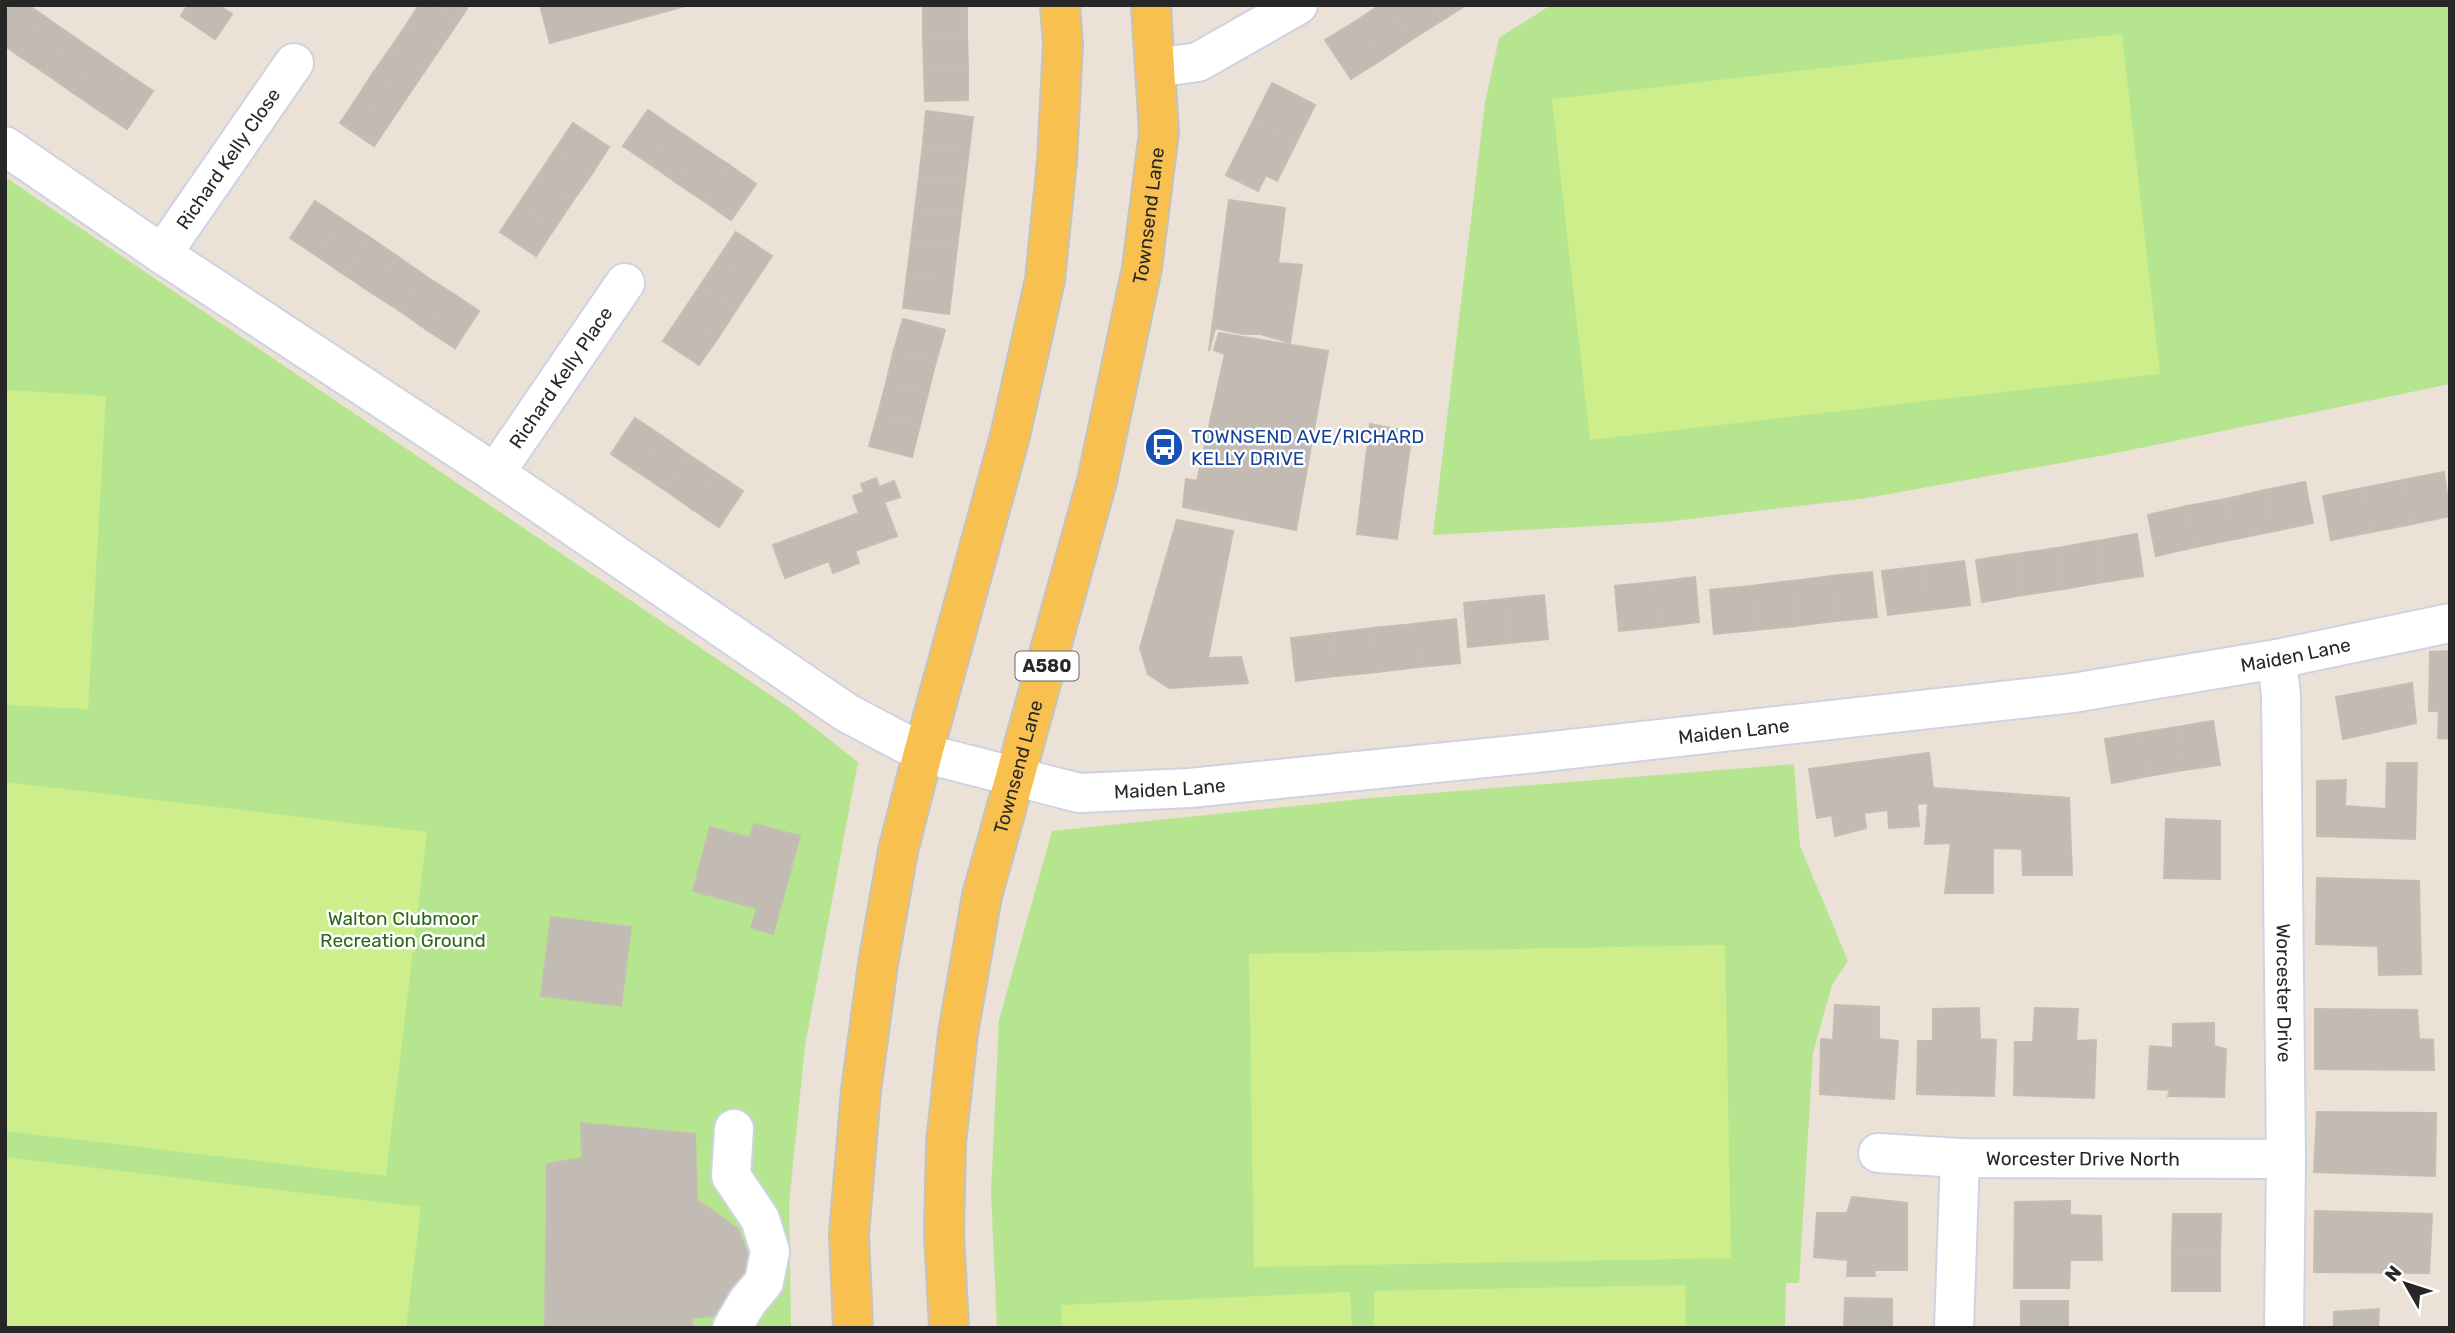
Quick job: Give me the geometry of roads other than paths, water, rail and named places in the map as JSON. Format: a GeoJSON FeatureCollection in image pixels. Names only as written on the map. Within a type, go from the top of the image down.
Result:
{"type":"FeatureCollection","features":[{"type":"Feature","properties":{"kind":"main road"},"geometry":{"type":"LineString","coordinates":[[853,1328],[849,1234],[861,1091],[878,964],[898,851],[1010,436],[1045,280],[1057,161],[1063,44],[1060,5]]}},
{"type":"Feature","properties":{"kind":"main road","name":"Townsend Lane"},"geometry":{"type":"LineString","coordinates":[[949,1328],[944,1234],[946,1143],[958,1033],[982,896],[1097,481],[1142,268],[1159,132],[1151,5]]}},
{"type":"Feature","properties":{"kind":"street"},"geometry":{"type":"LineString","coordinates":[[1155,68],[1198,62],[1298,5]]}},
{"type":"Feature","properties":{"kind":"street","name":"Richard Kelly Close"},"geometry":{"type":"LineString","coordinates":[[162,254],[294,63]]}},
{"type":"Feature","properties":{"kind":"street","name":"Maiden Lane"},"geometry":{"type":"LineString","coordinates":[[5,146],[162,254],[495,473],[848,713],[923,753],[1079,793],[1190,788],[1535,753],[2073,693],[2277,659],[2450,623]]}},
{"type":"Feature","properties":{"kind":"street","name":"Richard Kelly Place"},"geometry":{"type":"LineString","coordinates":[[495,473],[625,283]]}},
{"type":"Feature","properties":{"kind":"street","name":"Worcester Drive"},"geometry":{"type":"LineString","coordinates":[[2277,659],[2281,695],[2286,1159],[2284,1328]]}},
{"type":"Feature","properties":{"kind":"street"},"geometry":{"type":"LineString","coordinates":[[732,1328],[748,1301],[764,1282],[770,1251],[760,1219],[731,1176],[734,1129]]}},
{"type":"Feature","properties":{"kind":"street","name":"Worcester Drive North"},"geometry":{"type":"LineString","coordinates":[[1878,1153],[1961,1158],[2286,1159]]}},
{"type":"Feature","properties":{"kind":"street"},"geometry":{"type":"LineString","coordinates":[[1954,1328],[1961,1158]]}},
{"type":"Feature","properties":{"kind":"place","name":"TOWNSEND AVE/RICHARD KELLY DRIVE"},"geometry":{"type":"Point","coordinates":[1164,447]}},
{"type":"Feature","properties":{"kind":"park label","name":"Walton Clubmoor Recreation Ground"},"geometry":{"type":"Point","coordinates":[403,929]}}]}
